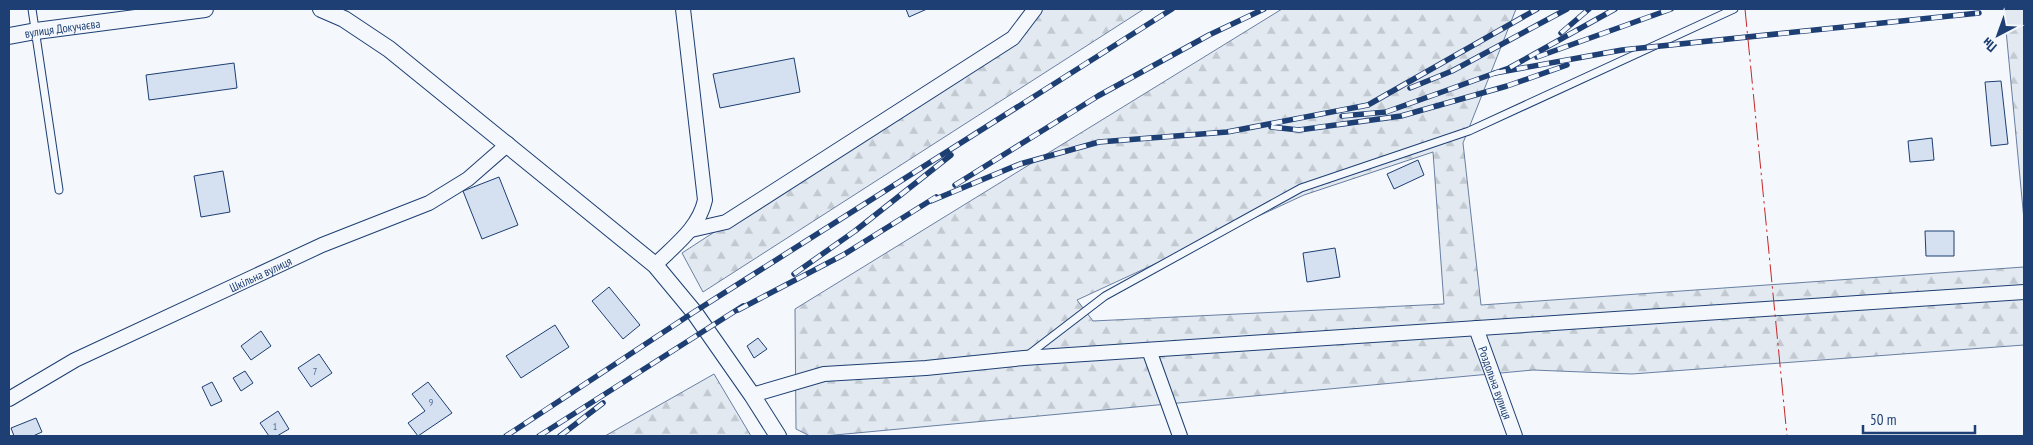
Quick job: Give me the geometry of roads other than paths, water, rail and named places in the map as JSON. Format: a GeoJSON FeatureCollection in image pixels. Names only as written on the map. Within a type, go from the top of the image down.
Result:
{"type":"FeatureCollection","features":[{"type":"Feature","properties":{"kind":"street","name":"вулиця Докучаєва"},"geometry":{"type":"LineString","coordinates":[[9,36],[204,9]]}},
{"type":"Feature","properties":{"kind":"street"},"geometry":{"type":"LineString","coordinates":[[321,9],[344,19],[389,49],[655,265],[694,312],[778,436]]}},
{"type":"Feature","properties":{"kind":"street"},"geometry":{"type":"LineString","coordinates":[[655,265],[691,230],[703,210],[706,200],[683,9]]}},
{"type":"Feature","properties":{"kind":"street"},"geometry":{"type":"LineString","coordinates":[[691,230],[726,222],[1013,38],[1035,9]]}},
{"type":"Feature","properties":{"kind":"street","name":"Шкільна вулиця"},"geometry":{"type":"LineString","coordinates":[[9,399],[83,356],[322,245],[429,203],[468,179],[508,144]]}},
{"type":"Feature","properties":{"kind":"street"},"geometry":{"type":"LineString","coordinates":[[752,396],[824,374],[926,368],[1024,358],[2024,292]]}},
{"type":"Feature","properties":{"kind":"street","name":"Роздольна вулиця"},"geometry":{"type":"LineString","coordinates":[[1476,328],[1515,436]]}},
{"type":"Feature","properties":{"kind":"street"},"geometry":{"type":"LineString","coordinates":[[1149,350],[1180,436]]}},
{"type":"Feature","properties":{"kind":"lane"},"geometry":{"type":"LineString","coordinates":[[32,9],[59,190]]}},
{"type":"Feature","properties":{"kind":"lane"},"geometry":{"type":"LineString","coordinates":[[1024,358],[1106,296],[1301,188],[1469,131],[1734,9]]}},
{"type":"Feature","properties":{"kind":"railway"},"geometry":{"type":"LineString","coordinates":[[506,436],[694,312],[1172,9]]}},
{"type":"Feature","properties":{"kind":"railway"},"geometry":{"type":"LineString","coordinates":[[955,185],[1098,96],[1209,35],[1264,9]]}},
{"type":"Feature","properties":{"kind":"railway"},"geometry":{"type":"LineString","coordinates":[[931,201],[1020,164],[1099,142],[1227,132],[1368,105],[1537,9]]}},
{"type":"Feature","properties":{"kind":"railway"},"geometry":{"type":"LineString","coordinates":[[1410,88],[1452,71],[1567,9]]}},
{"type":"Feature","properties":{"kind":"railway"},"geometry":{"type":"LineString","coordinates":[[1561,33],[1589,9]]}},
{"type":"Feature","properties":{"kind":"railway"},"geometry":{"type":"LineString","coordinates":[[1342,116],[1386,112],[1509,68],[1615,9]]}},
{"type":"Feature","properties":{"kind":"railway"},"geometry":{"type":"LineString","coordinates":[[1537,57],[1671,9]]}},
{"type":"Feature","properties":{"kind":"railway"},"geometry":{"type":"LineString","coordinates":[[1495,73],[1622,50],[1979,13]]}},
{"type":"Feature","properties":{"kind":"railway"},"geometry":{"type":"LineString","coordinates":[[1271,127],[1299,130],[1401,116],[1507,86],[1567,65]]}},
{"type":"Feature","properties":{"kind":"railway"},"geometry":{"type":"LineString","coordinates":[[794,274],[855,231],[951,155]]}},
{"type":"Feature","properties":{"kind":"railway"},"geometry":{"type":"LineString","coordinates":[[738,310],[843,255],[936,197]]}},
{"type":"Feature","properties":{"kind":"railway"},"geometry":{"type":"LineString","coordinates":[[539,436],[743,306]]}},
{"type":"Feature","properties":{"kind":"railway"},"geometry":{"type":"LineString","coordinates":[[560,436],[603,403]]}}]}
